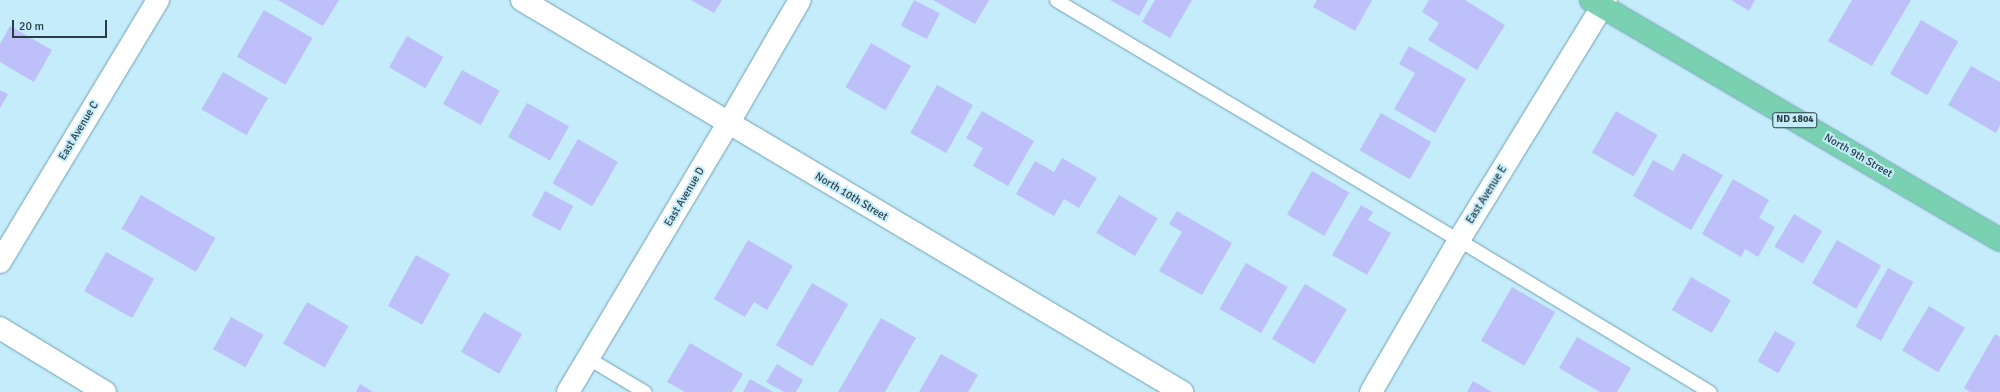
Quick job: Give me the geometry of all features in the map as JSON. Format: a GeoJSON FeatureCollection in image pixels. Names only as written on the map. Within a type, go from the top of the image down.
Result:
{"type":"FeatureCollection","features":[{"type":"Feature","properties":{"kind":"main road","name":"North 9th Street"},"geometry":{"type":"LineString","coordinates":[[1600,2],[2000,240]]}},
{"type":"Feature","properties":{"kind":"street","name":"East Avenue C"},"geometry":{"type":"LineString","coordinates":[[0,262],[158,0]]}},
{"type":"Feature","properties":{"kind":"street","name":"North 10th Street"},"geometry":{"type":"LineString","coordinates":[[522,0],[728,124],[1182,392]]}},
{"type":"Feature","properties":{"kind":"street","name":"East Avenue D"},"geometry":{"type":"LineString","coordinates":[[568,392],[800,0]]}},
{"type":"Feature","properties":{"kind":"street","name":"East Avenue E"},"geometry":{"type":"LineString","coordinates":[[1371,392],[1600,2]]}},
{"type":"Feature","properties":{"kind":"street"},"geometry":{"type":"LineString","coordinates":[[0,328],[105,392]]}},
{"type":"Feature","properties":{"kind":"lane"},"geometry":{"type":"LineString","coordinates":[[1056,0],[1459,240],[1710,392]]}},
{"type":"Feature","properties":{"kind":"lane"},"geometry":{"type":"LineString","coordinates":[[588,358],[645,392]]}},
{"type":"Feature","properties":{"kind":"building"},"geometry":{"type":"Polygon","coordinates":[[[278,0],[339,0],[323,26],[278,0]]]}},
{"type":"Feature","properties":{"kind":"building"},"geometry":{"type":"Polygon","coordinates":[[[691,0],[722,0],[714,13],[691,0]]]}},
{"type":"Feature","properties":{"kind":"building"},"geometry":{"type":"Polygon","coordinates":[[[914,0],[940,13],[927,39],[901,26],[914,0]]]}},
{"type":"Feature","properties":{"kind":"building"},"geometry":{"type":"Polygon","coordinates":[[[933,0],[989,0],[975,24],[933,0]]]}},
{"type":"Feature","properties":{"kind":"building"},"geometry":{"type":"Polygon","coordinates":[[[1110,0],[1148,0],[1139,16],[1110,0]]]}},
{"type":"Feature","properties":{"kind":"building"},"geometry":{"type":"Polygon","coordinates":[[[1155,0],[1192,0],[1170,38],[1142,22],[1155,0]]]}},
{"type":"Feature","properties":{"kind":"building"},"geometry":{"type":"Polygon","coordinates":[[[1317,0],[1372,0],[1355,31],[1313,7],[1317,0]]]}},
{"type":"Feature","properties":{"kind":"building"},"geometry":{"type":"Polygon","coordinates":[[[1429,0],[1465,0],[1505,25],[1477,70],[1428,40],[1439,23],[1422,12],[1429,0]]]}},
{"type":"Feature","properties":{"kind":"building"},"geometry":{"type":"Polygon","coordinates":[[[1731,0],[1755,0],[1749,11],[1731,0]]]}},
{"type":"Feature","properties":{"kind":"building"},"geometry":{"type":"Polygon","coordinates":[[[1852,0],[1911,0],[1872,66],[1828,41],[1852,0]]]}},
{"type":"Feature","properties":{"kind":"building"},"geometry":{"type":"Polygon","coordinates":[[[264,10],[312,38],[285,85],[237,57],[264,10]]]}},
{"type":"Feature","properties":{"kind":"building"},"geometry":{"type":"Polygon","coordinates":[[[1921,20],[1958,42],[1927,95],[1890,74],[1921,20]]]}},
{"type":"Feature","properties":{"kind":"building"},"geometry":{"type":"Polygon","coordinates":[[[10,26],[52,50],[34,82],[0,62],[0,44],[10,26]]]}},
{"type":"Feature","properties":{"kind":"building"},"geometry":{"type":"Polygon","coordinates":[[[407,36],[443,57],[425,88],[389,67],[407,36]]]}},
{"type":"Feature","properties":{"kind":"building"},"geometry":{"type":"Polygon","coordinates":[[[871,43],[911,66],[885,110],[846,87],[871,43]]]}},
{"type":"Feature","properties":{"kind":"building"},"geometry":{"type":"Polygon","coordinates":[[[1409,46],[1466,79],[1435,133],[1394,109],[1415,73],[1399,64],[1409,46]]]}},
{"type":"Feature","properties":{"kind":"building"},"geometry":{"type":"Polygon","coordinates":[[[1971,66],[2000,82],[2000,125],[1996,133],[1948,105],[1971,66]]]}},
{"type":"Feature","properties":{"kind":"building"},"geometry":{"type":"Polygon","coordinates":[[[462,70],[500,91],[481,125],[443,104],[462,70]]]}},
{"type":"Feature","properties":{"kind":"building"},"geometry":{"type":"Polygon","coordinates":[[[223,72],[268,98],[247,135],[202,109],[223,72]]]}},
{"type":"Feature","properties":{"kind":"building"},"geometry":{"type":"Polygon","coordinates":[[[937,85],[973,105],[946,153],[910,133],[937,85]]]}},
{"type":"Feature","properties":{"kind":"building"},"geometry":{"type":"Polygon","coordinates":[[[0,90],[8,94],[0,108],[0,90]]]}},
{"type":"Feature","properties":{"kind":"building"},"geometry":{"type":"Polygon","coordinates":[[[527,103],[569,126],[550,160],[508,137],[527,103]]]}},
{"type":"Feature","properties":{"kind":"building"},"geometry":{"type":"Polygon","coordinates":[[[982,111],[1034,141],[1008,186],[973,166],[983,148],[966,138],[982,111]]]}},
{"type":"Feature","properties":{"kind":"building"},"geometry":{"type":"Polygon","coordinates":[[[1616,111],[1658,135],[1634,177],[1592,153],[1616,111]]]}},
{"type":"Feature","properties":{"kind":"building"},"geometry":{"type":"Polygon","coordinates":[[[1381,113],[1431,142],[1410,179],[1360,150],[1381,113]]]}},
{"type":"Feature","properties":{"kind":"building"},"geometry":{"type":"Polygon","coordinates":[[[578,139],[618,162],[592,206],[552,183],[578,139]]]}},
{"type":"Feature","properties":{"kind":"building"},"geometry":{"type":"Polygon","coordinates":[[[1683,153],[1723,175],[1691,230],[1633,196],[1653,160],[1673,171],[1683,153]]]}},
{"type":"Feature","properties":{"kind":"building"},"geometry":{"type":"Polygon","coordinates":[[[1062,158],[1097,178],[1079,208],[1064,199],[1054,216],[1016,194],[1035,161],[1054,172],[1062,158]]]}},
{"type":"Feature","properties":{"kind":"building"},"geometry":{"type":"Polygon","coordinates":[[[1312,171],[1349,192],[1324,236],[1287,214],[1312,171]]]}},
{"type":"Feature","properties":{"kind":"building"},"geometry":{"type":"Polygon","coordinates":[[[1733,179],[1769,200],[1759,218],[1775,227],[1758,257],[1745,249],[1741,257],[1702,234],[1733,179]]]}},
{"type":"Feature","properties":{"kind":"building"},"geometry":{"type":"Polygon","coordinates":[[[545,191],[573,206],[560,231],[532,216],[545,191]]]}},
{"type":"Feature","properties":{"kind":"building"},"geometry":{"type":"Polygon","coordinates":[[[141,195],[215,238],[196,272],[122,229],[141,195]]]}},
{"type":"Feature","properties":{"kind":"building"},"geometry":{"type":"Polygon","coordinates":[[[1119,195],[1158,218],[1135,256],[1096,233],[1119,195]]]}},
{"type":"Feature","properties":{"kind":"building"},"geometry":{"type":"Polygon","coordinates":[[[1361,205],[1373,212],[1368,220],[1391,233],[1367,275],[1332,255],[1361,205]]]}},
{"type":"Feature","properties":{"kind":"building"},"geometry":{"type":"Polygon","coordinates":[[[1177,211],[1232,243],[1202,295],[1159,271],[1182,232],[1169,224],[1177,211]]]}},
{"type":"Feature","properties":{"kind":"building"},"geometry":{"type":"Polygon","coordinates":[[[1794,214],[1822,231],[1803,264],[1774,247],[1794,214]]]}},
{"type":"Feature","properties":{"kind":"building"},"geometry":{"type":"Polygon","coordinates":[[[748,240],[793,266],[767,310],[754,302],[745,317],[714,299],[748,240]]]}},
{"type":"Feature","properties":{"kind":"building"},"geometry":{"type":"Polygon","coordinates":[[[1837,240],[1881,266],[1856,309],[1812,283],[1837,240]]]}},
{"type":"Feature","properties":{"kind":"building"},"geometry":{"type":"Polygon","coordinates":[[[106,252],[154,279],[132,318],[84,291],[106,252]]]}},
{"type":"Feature","properties":{"kind":"building"},"geometry":{"type":"Polygon","coordinates":[[[416,255],[450,274],[422,325],[388,306],[416,255]]]}},
{"type":"Feature","properties":{"kind":"building"},"geometry":{"type":"Polygon","coordinates":[[[1246,263],[1288,287],[1261,333],[1220,309],[1246,263]]]}},
{"type":"Feature","properties":{"kind":"building"},"geometry":{"type":"Polygon","coordinates":[[[1888,268],[1913,282],[1881,341],[1856,327],[1888,268]]]}},
{"type":"Feature","properties":{"kind":"building"},"geometry":{"type":"Polygon","coordinates":[[[1691,277],[1731,300],[1712,333],[1672,310],[1691,277]]]}},
{"type":"Feature","properties":{"kind":"building"},"geometry":{"type":"Polygon","coordinates":[[[812,283],[848,304],[812,366],[776,345],[812,283]]]}},
{"type":"Feature","properties":{"kind":"building"},"geometry":{"type":"Polygon","coordinates":[[[1305,284],[1347,309],[1314,364],[1272,339],[1305,284]]]}},
{"type":"Feature","properties":{"kind":"building"},"geometry":{"type":"Polygon","coordinates":[[[1512,287],[1555,312],[1524,366],[1481,341],[1512,287]]]}},
{"type":"Feature","properties":{"kind":"building"},"geometry":{"type":"Polygon","coordinates":[[[307,302],[349,326],[325,368],[283,344],[307,302]]]}},
{"type":"Feature","properties":{"kind":"building"},"geometry":{"type":"Polygon","coordinates":[[[1929,306],[1965,328],[1938,372],[1902,351],[1929,306]]]}},
{"type":"Feature","properties":{"kind":"building"},"geometry":{"type":"Polygon","coordinates":[[[484,312],[522,334],[499,374],[461,352],[484,312]]]}},
{"type":"Feature","properties":{"kind":"building"},"geometry":{"type":"Polygon","coordinates":[[[231,317],[263,335],[245,367],[213,349],[231,317]]]}},
{"type":"Feature","properties":{"kind":"building"},"geometry":{"type":"Polygon","coordinates":[[[881,318],[916,338],[885,392],[838,392],[881,318]]]}},
{"type":"Feature","properties":{"kind":"building"},"geometry":{"type":"Polygon","coordinates":[[[1775,331],[1796,343],[1778,373],[1758,361],[1775,331]]]}},
{"type":"Feature","properties":{"kind":"building"},"geometry":{"type":"Polygon","coordinates":[[[1995,334],[2000,337],[2000,392],[1970,392],[1964,388],[1995,334]]]}},
{"type":"Feature","properties":{"kind":"building"},"geometry":{"type":"Polygon","coordinates":[[[1577,337],[1631,368],[1617,392],[1600,392],[1559,368],[1577,337]]]}},
{"type":"Feature","properties":{"kind":"building"},"geometry":{"type":"Polygon","coordinates":[[[690,343],[743,374],[732,392],[685,392],[667,382],[690,343]]]}},
{"type":"Feature","properties":{"kind":"building"},"geometry":{"type":"Polygon","coordinates":[[[941,354],[978,375],[968,392],[919,392],[941,354]]]}},
{"type":"Feature","properties":{"kind":"building"},"geometry":{"type":"Polygon","coordinates":[[[777,364],[803,380],[796,392],[784,392],[766,382],[777,364]]]}},
{"type":"Feature","properties":{"kind":"building"},"geometry":{"type":"Polygon","coordinates":[[[750,379],[773,392],[743,392],[750,379]]]}},
{"type":"Feature","properties":{"kind":"building"},"geometry":{"type":"Polygon","coordinates":[[[1473,381],[1492,392],[1467,392],[1473,381]]]}},
{"type":"Feature","properties":{"kind":"building"},"geometry":{"type":"Polygon","coordinates":[[[360,384],[373,392],[356,392],[360,384]]]}}]}
